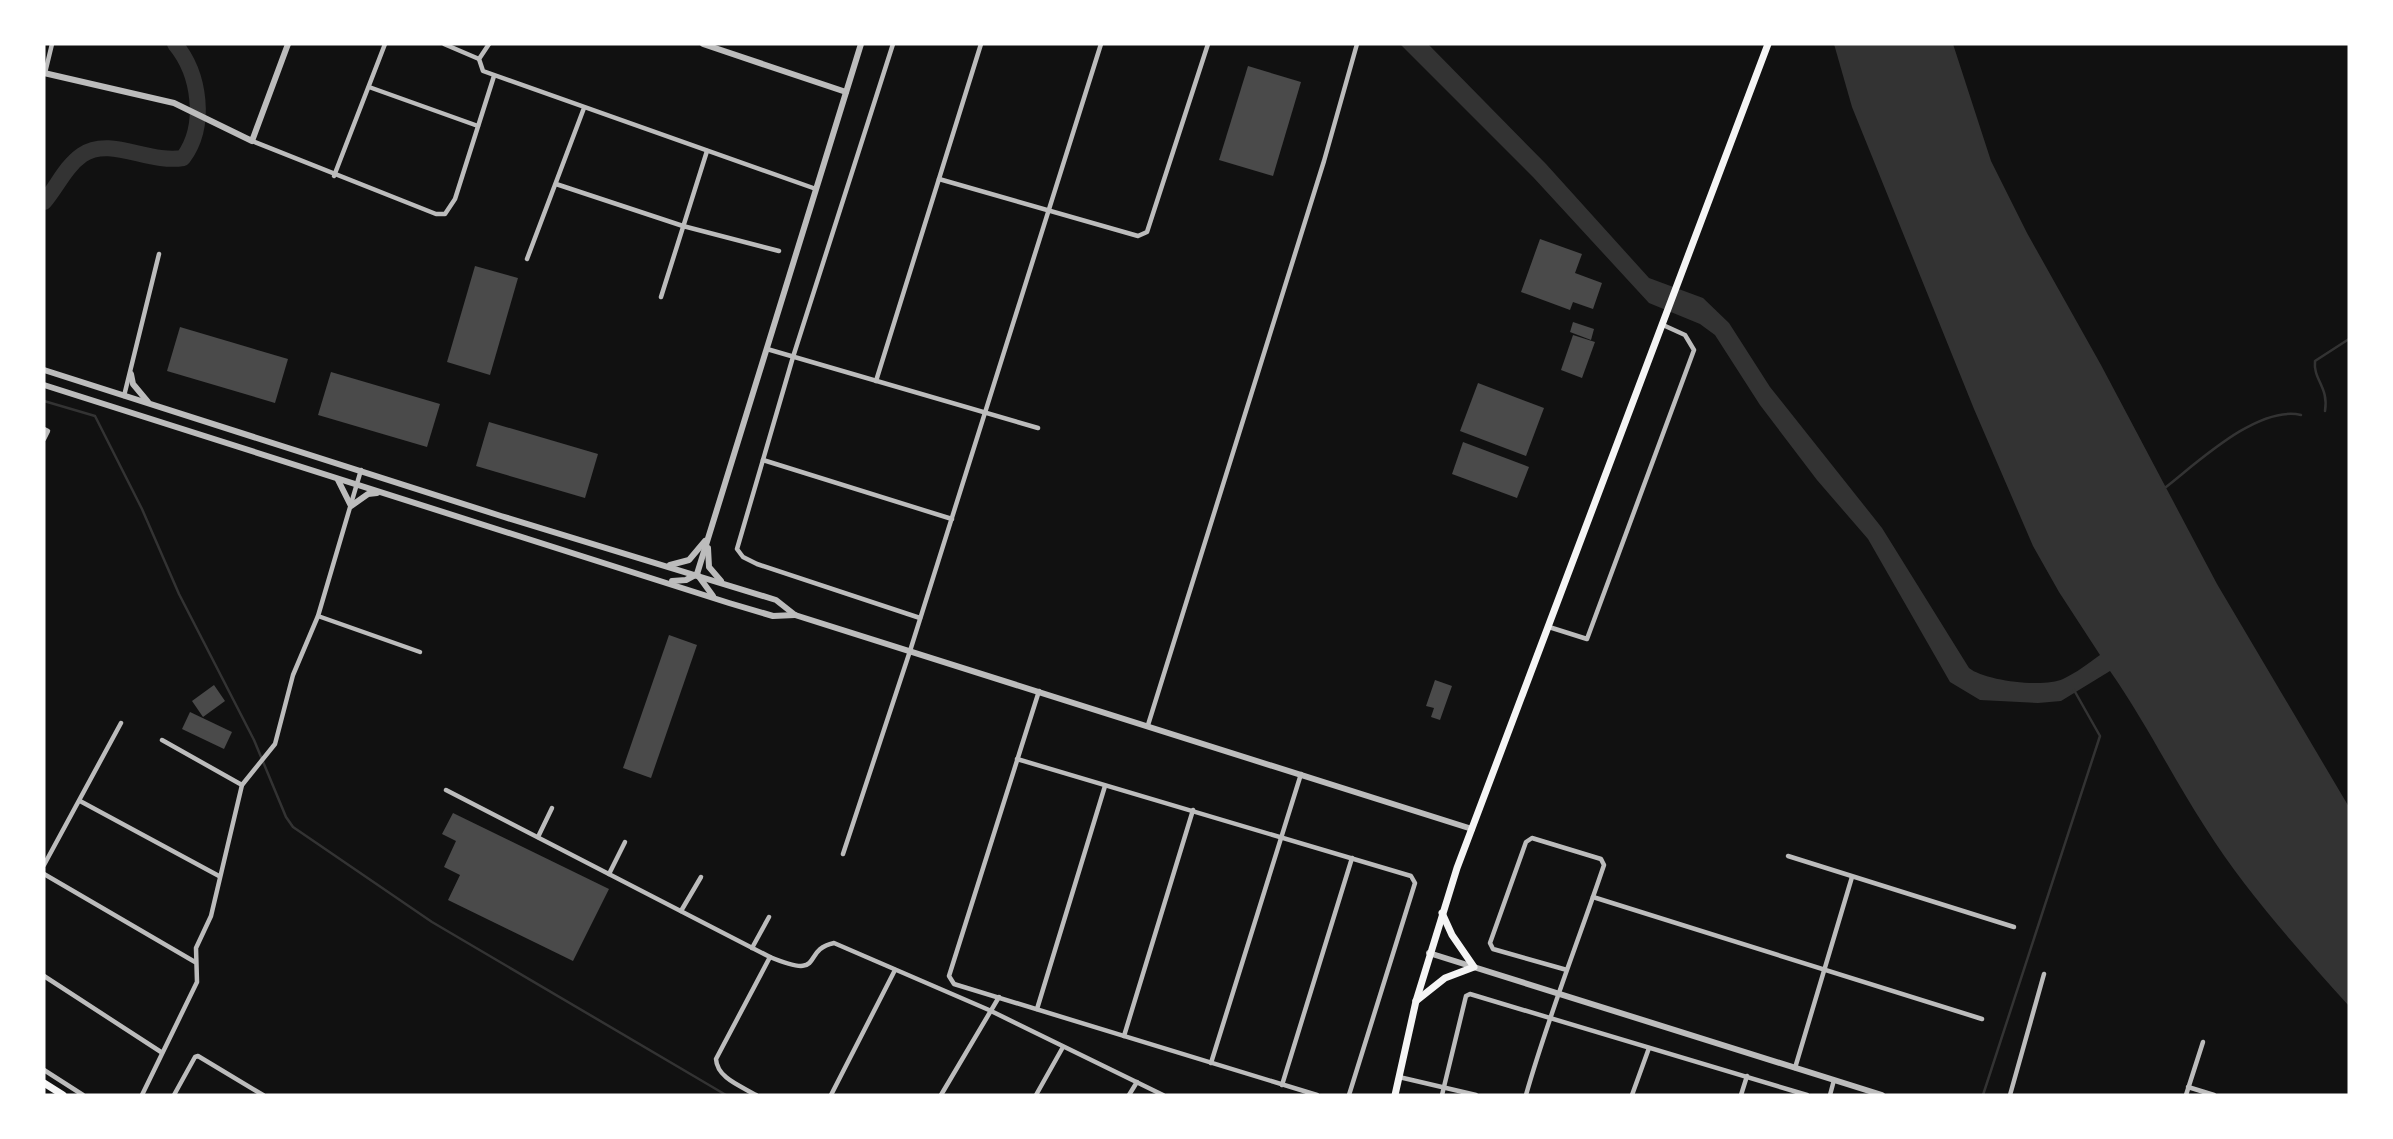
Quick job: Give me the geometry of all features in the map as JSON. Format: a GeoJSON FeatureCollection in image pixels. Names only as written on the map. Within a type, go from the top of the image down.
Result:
{"type":"FeatureCollection","features":[{"type":"Feature","properties":{"kind":"main road"},"geometry":{"type":"LineString","coordinates":[[1395,1095],[1416,1001],[1441,912],[1768,44]]}},
{"type":"Feature","properties":{"kind":"main road"},"geometry":{"type":"LineString","coordinates":[[1416,1001],[1445,978],[1474,967],[1456,943],[1441,912]]}},
{"type":"Feature","properties":{"kind":"main road"},"geometry":{"type":"LineString","coordinates":[[44,1083],[63,1095]]}},
{"type":"Feature","properties":{"kind":"street"},"geometry":{"type":"LineString","coordinates":[[52,44],[44,73],[174,103],[211,123],[334,176],[436,214],[445,214],[456,199],[494,76]]}},
{"type":"Feature","properties":{"kind":"street"},"geometry":{"type":"LineString","coordinates":[[252,141],[288,44]]}},
{"type":"Feature","properties":{"kind":"street"},"geometry":{"type":"LineString","coordinates":[[334,176],[385,44]]}},
{"type":"Feature","properties":{"kind":"street"},"geometry":{"type":"LineString","coordinates":[[444,44],[479,59],[484,71],[494,76],[817,189]]}},
{"type":"Feature","properties":{"kind":"street"},"geometry":{"type":"LineString","coordinates":[[479,59],[489,44]]}},
{"type":"Feature","properties":{"kind":"street"},"geometry":{"type":"LineString","coordinates":[[703,44],[846,92]]}},
{"type":"Feature","properties":{"kind":"street"},"geometry":{"type":"LineString","coordinates":[[717,599],[701,585],[696,574],[861,44]]}},
{"type":"Feature","properties":{"kind":"street"},"geometry":{"type":"LineString","coordinates":[[893,44],[793,357],[737,549],[743,557],[920,618]]}},
{"type":"Feature","properties":{"kind":"street"},"geometry":{"type":"LineString","coordinates":[[876,381],[981,44]]}},
{"type":"Feature","properties":{"kind":"street"},"geometry":{"type":"LineString","coordinates":[[843,854],[910,651],[1101,44]]}},
{"type":"Feature","properties":{"kind":"street"},"geometry":{"type":"LineString","coordinates":[[939,178],[1138,236],[1147,232],[1208,44]]}},
{"type":"Feature","properties":{"kind":"street"},"geometry":{"type":"LineString","coordinates":[[1148,725],[1316,187],[1357,44]]}},
{"type":"Feature","properties":{"kind":"street"},"geometry":{"type":"LineString","coordinates":[[369,87],[478,126]]}},
{"type":"Feature","properties":{"kind":"street"},"geometry":{"type":"LineString","coordinates":[[527,259],[584,108]]}},
{"type":"Feature","properties":{"kind":"street"},"geometry":{"type":"LineString","coordinates":[[661,297],[707,151]]}},
{"type":"Feature","properties":{"kind":"street"},"geometry":{"type":"LineString","coordinates":[[556,184],[683,226],[779,251]]}},
{"type":"Feature","properties":{"kind":"street"},"geometry":{"type":"LineString","coordinates":[[124,396],[159,254]]}},
{"type":"Feature","properties":{"kind":"street"},"geometry":{"type":"LineString","coordinates":[[1548,627],[1587,639],[1600,605],[1694,350],[1685,335],[1663,325]]}},
{"type":"Feature","properties":{"kind":"street"},"geometry":{"type":"LineString","coordinates":[[767,349],[1038,428]]}},
{"type":"Feature","properties":{"kind":"street"},"geometry":{"type":"LineString","coordinates":[[44,370],[776,600],[795,615]]}},
{"type":"Feature","properties":{"kind":"street"},"geometry":{"type":"LineString","coordinates":[[131,374],[134,384],[150,403]]}},
{"type":"Feature","properties":{"kind":"street"},"geometry":{"type":"LineString","coordinates":[[44,385],[717,599],[773,616],[795,615],[1472,829]]}},
{"type":"Feature","properties":{"kind":"street"},"geometry":{"type":"LineString","coordinates":[[44,429],[48,431],[44,439]]}},
{"type":"Feature","properties":{"kind":"street"},"geometry":{"type":"LineString","coordinates":[[763,460],[951,519]]}},
{"type":"Feature","properties":{"kind":"street"},"geometry":{"type":"LineString","coordinates":[[142,1095],[197,982],[196,948],[211,916],[242,785],[272,752],[293,675],[318,616],[361,470]]}},
{"type":"Feature","properties":{"kind":"street"},"geometry":{"type":"LineString","coordinates":[[337,479],[342,483],[351,506]]}},
{"type":"Feature","properties":{"kind":"street"},"geometry":{"type":"LineString","coordinates":[[351,506],[368,494],[381,492]]}},
{"type":"Feature","properties":{"kind":"street"},"geometry":{"type":"LineString","coordinates":[[665,565],[689,560],[697,553],[712,529]]}},
{"type":"Feature","properties":{"kind":"street"},"geometry":{"type":"LineString","coordinates":[[712,529],[709,567],[722,583]]}},
{"type":"Feature","properties":{"kind":"street"},"geometry":{"type":"LineString","coordinates":[[663,580],[677,582],[696,574]]}},
{"type":"Feature","properties":{"kind":"street"},"geometry":{"type":"LineString","coordinates":[[318,616],[420,652]]}},
{"type":"Feature","properties":{"kind":"street"},"geometry":{"type":"LineString","coordinates":[[1039,691],[949,976],[954,984],[1317,1095]]}},
{"type":"Feature","properties":{"kind":"street"},"geometry":{"type":"LineString","coordinates":[[44,865],[121,723]]}},
{"type":"Feature","properties":{"kind":"street"},"geometry":{"type":"LineString","coordinates":[[162,740],[242,785]]}},
{"type":"Feature","properties":{"kind":"street"},"geometry":{"type":"LineString","coordinates":[[1017,759],[1411,876],[1415,883],[1349,1095]]}},
{"type":"Feature","properties":{"kind":"street"},"geometry":{"type":"LineString","coordinates":[[1211,1063],[1301,774]]}},
{"type":"Feature","properties":{"kind":"street"},"geometry":{"type":"LineString","coordinates":[[1037,1009],[1105,786]]}},
{"type":"Feature","properties":{"kind":"street"},"geometry":{"type":"LineString","coordinates":[[446,790],[752,948],[796,968],[808,965],[825,945],[834,943],[989,1010],[1163,1095]]}},
{"type":"Feature","properties":{"kind":"street"},"geometry":{"type":"LineString","coordinates":[[80,801],[219,876]]}},
{"type":"Feature","properties":{"kind":"street"},"geometry":{"type":"LineString","coordinates":[[538,837],[552,808]]}},
{"type":"Feature","properties":{"kind":"street"},"geometry":{"type":"LineString","coordinates":[[1124,1036],[1193,810]]}},
{"type":"Feature","properties":{"kind":"street"},"geometry":{"type":"LineString","coordinates":[[1526,1095],[1557,993],[1567,970],[1604,865],[1601,859],[1532,838],[1526,842],[1490,943],[1493,949],[1567,970]]}},
{"type":"Feature","properties":{"kind":"street"},"geometry":{"type":"LineString","coordinates":[[609,874],[625,842]]}},
{"type":"Feature","properties":{"kind":"street"},"geometry":{"type":"LineString","coordinates":[[1788,856],[2014,927]]}},
{"type":"Feature","properties":{"kind":"street"},"geometry":{"type":"LineString","coordinates":[[1282,1085],[1352,858]]}},
{"type":"Feature","properties":{"kind":"street"},"geometry":{"type":"LineString","coordinates":[[44,874],[196,962]]}},
{"type":"Feature","properties":{"kind":"street"},"geometry":{"type":"LineString","coordinates":[[681,911],[701,877]]}},
{"type":"Feature","properties":{"kind":"street"},"geometry":{"type":"LineString","coordinates":[[1795,1068],[1852,877]]}},
{"type":"Feature","properties":{"kind":"street"},"geometry":{"type":"LineString","coordinates":[[1593,897],[1982,1020]]}},
{"type":"Feature","properties":{"kind":"street"},"geometry":{"type":"LineString","coordinates":[[752,948],[769,917]]}},
{"type":"Feature","properties":{"kind":"street"},"geometry":{"type":"LineString","coordinates":[[1429,953],[1882,1095]]}},
{"type":"Feature","properties":{"kind":"street"},"geometry":{"type":"LineString","coordinates":[[756,1095],[722,1075],[716,1059],[771,957]]}},
{"type":"Feature","properties":{"kind":"street"},"geometry":{"type":"LineString","coordinates":[[831,1095],[895,970]]}},
{"type":"Feature","properties":{"kind":"street"},"geometry":{"type":"LineString","coordinates":[[2010,1095],[2044,974]]}},
{"type":"Feature","properties":{"kind":"street"},"geometry":{"type":"LineString","coordinates":[[44,976],[161,1052]]}},
{"type":"Feature","properties":{"kind":"street"},"geometry":{"type":"LineString","coordinates":[[1442,1095],[1466,996],[1471,993],[1807,1095]]}},
{"type":"Feature","properties":{"kind":"street"},"geometry":{"type":"LineString","coordinates":[[941,1095],[999,997]]}},
{"type":"Feature","properties":{"kind":"street"},"geometry":{"type":"LineString","coordinates":[[2186,1095],[2203,1042]]}},
{"type":"Feature","properties":{"kind":"street"},"geometry":{"type":"LineString","coordinates":[[1036,1095],[1063,1047]]}},
{"type":"Feature","properties":{"kind":"street"},"geometry":{"type":"LineString","coordinates":[[1632,1095],[1649,1048]]}},
{"type":"Feature","properties":{"kind":"street"},"geometry":{"type":"LineString","coordinates":[[175,1094],[194,1057],[198,1056],[263,1095]]}},
{"type":"Feature","properties":{"kind":"street"},"geometry":{"type":"LineString","coordinates":[[44,1070],[83,1095]]}},
{"type":"Feature","properties":{"kind":"street"},"geometry":{"type":"LineString","coordinates":[[1741,1095],[1747,1076]]}},
{"type":"Feature","properties":{"kind":"street"},"geometry":{"type":"LineString","coordinates":[[1399,1077],[1476,1095]]}},
{"type":"Feature","properties":{"kind":"street"},"geometry":{"type":"LineString","coordinates":[[1829,1095],[1834,1080]]}},
{"type":"Feature","properties":{"kind":"street"},"geometry":{"type":"LineString","coordinates":[[1129,1095],[1137,1082]]}},
{"type":"Feature","properties":{"kind":"street"},"geometry":{"type":"LineString","coordinates":[[2188,1087],[2214,1095]]}},
{"type":"Feature","properties":{"kind":"shaded area"},"geometry":{"type":"Polygon","coordinates":[[[1400,44],[1428,44],[1546,164],[1649,278],[1703,298],[1729,323],[1770,387],[1882,528],[1969,668],[2001,680],[2054,682],[2073,674],[2100,655],[2033,546],[1974,409],[1852,107],[1834,44],[1953,44],[1991,161],[2027,233],[2101,365],[2217,584],[2349,807],[2349,1006],[2273,920],[2221,851],[2110,671],[2061,701],[2038,703],[1980,700],[1950,682],[1868,539],[1817,480],[1760,405],[1715,335],[1700,324],[1649,303],[1533,177],[1400,44]]]}},
{"type":"Feature","properties":{"kind":"building"},"geometry":{"type":"Polygon","coordinates":[[[1248,66],[1301,82],[1273,176],[1219,160],[1248,66]]]}},
{"type":"Feature","properties":{"kind":"building"},"geometry":{"type":"Polygon","coordinates":[[[1540,239],[1582,254],[1575,273],[1602,283],[1593,309],[1573,302],[1570,310],[1521,292],[1540,239]]]}},
{"type":"Feature","properties":{"kind":"building"},"geometry":{"type":"Polygon","coordinates":[[[475,266],[518,278],[490,375],[447,362],[475,266]]]}},
{"type":"Feature","properties":{"kind":"building"},"geometry":{"type":"Polygon","coordinates":[[[1573,322],[1594,329],[1591,340],[1570,332],[1573,322]]]}},
{"type":"Feature","properties":{"kind":"building"},"geometry":{"type":"Polygon","coordinates":[[[180,327],[288,359],[275,403],[167,371],[180,327]]]}},
{"type":"Feature","properties":{"kind":"building"},"geometry":{"type":"Polygon","coordinates":[[[1573,335],[1595,342],[1582,378],[1561,370],[1573,335]]]}},
{"type":"Feature","properties":{"kind":"building"},"geometry":{"type":"Polygon","coordinates":[[[331,372],[440,404],[427,447],[318,415],[331,372]]]}},
{"type":"Feature","properties":{"kind":"building"},"geometry":{"type":"Polygon","coordinates":[[[1478,383],[1544,408],[1526,456],[1460,431],[1478,383]]]}},
{"type":"Feature","properties":{"kind":"building"},"geometry":{"type":"Polygon","coordinates":[[[489,422],[598,454],[585,498],[476,466],[489,422]]]}},
{"type":"Feature","properties":{"kind":"building"},"geometry":{"type":"Polygon","coordinates":[[[1463,442],[1529,467],[1517,498],[1452,474],[1463,442]]]}},
{"type":"Feature","properties":{"kind":"building"},"geometry":{"type":"Polygon","coordinates":[[[669,635],[697,645],[651,778],[623,768],[669,635]]]}},
{"type":"Feature","properties":{"kind":"building"},"geometry":{"type":"Polygon","coordinates":[[[1435,680],[1452,686],[1440,720],[1431,717],[1434,708],[1426,706],[1435,680]]]}},
{"type":"Feature","properties":{"kind":"building"},"geometry":{"type":"Polygon","coordinates":[[[214,685],[225,701],[203,717],[192,701],[214,685]]]}},
{"type":"Feature","properties":{"kind":"building"},"geometry":{"type":"Polygon","coordinates":[[[190,712],[232,732],[224,749],[182,729],[190,712]]]}},
{"type":"Feature","properties":{"kind":"building"},"geometry":{"type":"Polygon","coordinates":[[[453,813],[609,889],[573,961],[448,900],[460,875],[444,867],[456,841],[442,834],[453,813]]]}},
{"type":"Feature","properties":{"kind":"waterway"},"geometry":{"type":"LineString","coordinates":[[44,202],[71,165],[93,150],[117,149],[170,159],[183,158],[195,131],[197,100],[190,70],[175,44]]}},
{"type":"Feature","properties":{"kind":"waterway"},"geometry":{"type":"LineString","coordinates":[[2325,411],[2325,396],[2316,373],[2315,361],[2349,339]]}},
{"type":"Feature","properties":{"kind":"waterway"},"geometry":{"type":"LineString","coordinates":[[44,401],[95,416],[142,509],[179,594],[254,740],[286,817],[293,827],[432,922],[726,1095]]}},
{"type":"Feature","properties":{"kind":"waterway"},"geometry":{"type":"LineString","coordinates":[[2166,487],[2211,451],[2248,427],[2284,414],[2301,415]]}},
{"type":"Feature","properties":{"kind":"waterway"},"geometry":{"type":"LineString","coordinates":[[1983,1095],[2100,736],[2074,690]]}}]}
